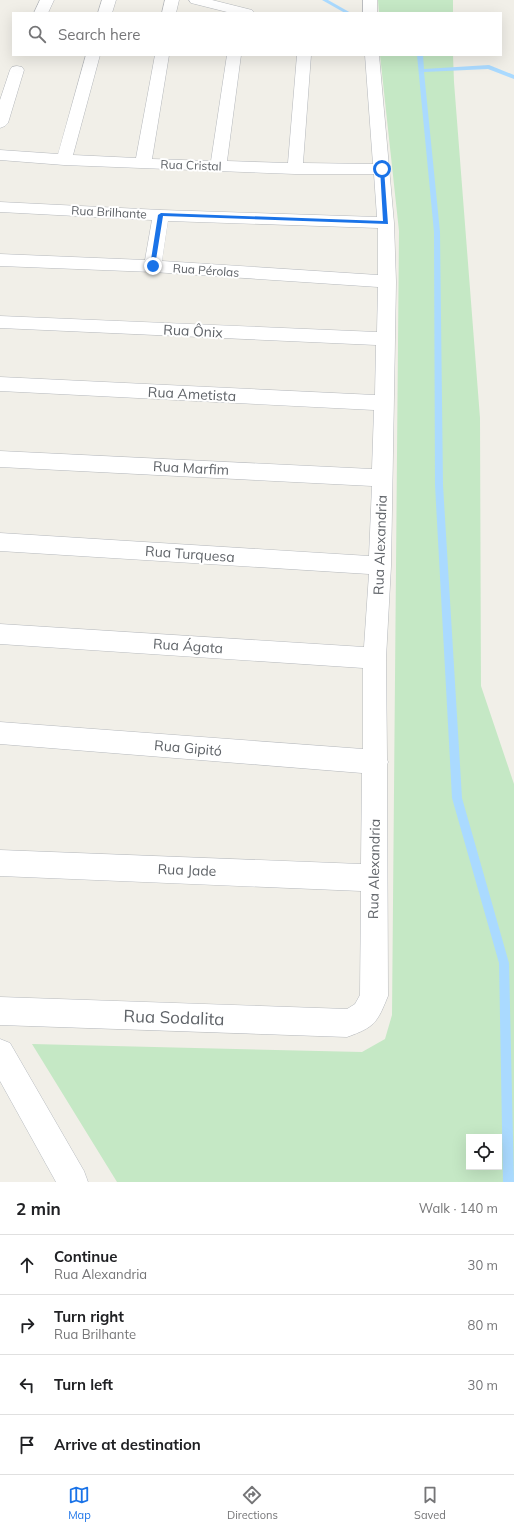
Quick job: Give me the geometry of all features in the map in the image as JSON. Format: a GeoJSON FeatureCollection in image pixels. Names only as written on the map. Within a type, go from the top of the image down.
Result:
{"type":"FeatureCollection","features":[{"type":"Feature","properties":{"kind":"street"},"geometry":{"type":"LineString","coordinates":[[41,12],[47,0]]}},
{"type":"Feature","properties":{"kind":"street"},"geometry":{"type":"LineString","coordinates":[[105,12],[109,0]]}},
{"type":"Feature","properties":{"kind":"street"},"geometry":{"type":"LineString","coordinates":[[170,12],[172,0]]}},
{"type":"Feature","properties":{"kind":"street"},"geometry":{"type":"LineString","coordinates":[[196,0],[242,12]]}},
{"type":"Feature","properties":{"kind":"street"},"geometry":{"type":"LineString","coordinates":[[370,0],[370,12]]}},
{"type":"Feature","properties":{"kind":"street"},"geometry":{"type":"LineString","coordinates":[[0,123],[23,56]]}},
{"type":"Feature","properties":{"kind":"street"},"geometry":{"type":"LineString","coordinates":[[64,160],[93,56]]}},
{"type":"Feature","properties":{"kind":"street"},"geometry":{"type":"LineString","coordinates":[[143,163],[162,56]]}},
{"type":"Feature","properties":{"kind":"street"},"geometry":{"type":"LineString","coordinates":[[218,166],[234,56]]}},
{"type":"Feature","properties":{"kind":"street"},"geometry":{"type":"LineString","coordinates":[[295,169],[304,56]]}},
{"type":"Feature","properties":{"kind":"street","name":"Rua Alexandria"},"geometry":{"type":"LineString","coordinates":[[347,1023],[360,1019],[367,1010],[374,996],[376,762],[375,658],[380,566],[387,282],[386,223],[372,56]]}},
{"type":"Feature","properties":{"kind":"street"},"geometry":{"type":"LineString","coordinates":[[0,87],[17,70]]}},
{"type":"Feature","properties":{"kind":"street","name":"Rua Cristal"},"geometry":{"type":"LineString","coordinates":[[0,155],[64,160],[295,169],[382,169]]}},
{"type":"Feature","properties":{"kind":"street","name":"Rua Brilhante"},"geometry":{"type":"LineString","coordinates":[[0,207],[161,215],[386,223]]}},
{"type":"Feature","properties":{"kind":"street"},"geometry":{"type":"LineString","coordinates":[[153,266],[161,215]]}},
{"type":"Feature","properties":{"kind":"street","name":"Rua Pérolas"},"geometry":{"type":"LineString","coordinates":[[0,260],[153,266],[387,282]]}},
{"type":"Feature","properties":{"kind":"street","name":"Rua Ônix"},"geometry":{"type":"LineString","coordinates":[[0,322],[386,339]]}},
{"type":"Feature","properties":{"kind":"street","name":"Rua Ametista"},"geometry":{"type":"LineString","coordinates":[[0,384],[384,403]]}},
{"type":"Feature","properties":{"kind":"street","name":"Rua Marfim"},"geometry":{"type":"LineString","coordinates":[[0,459],[382,478]]}},
{"type":"Feature","properties":{"kind":"street","name":"Rua Turquesa"},"geometry":{"type":"LineString","coordinates":[[0,542],[380,566]]}},
{"type":"Feature","properties":{"kind":"street","name":"Rua Ágata"},"geometry":{"type":"LineString","coordinates":[[0,634],[375,658]]}},
{"type":"Feature","properties":{"kind":"street","name":"Rua Gipitó"},"geometry":{"type":"LineString","coordinates":[[0,733],[376,762]]}},
{"type":"Feature","properties":{"kind":"street","name":"Rua Jade"},"geometry":{"type":"LineString","coordinates":[[0,863],[374,878]]}},
{"type":"Feature","properties":{"kind":"street","name":"Rua Sodalita"},"geometry":{"type":"LineString","coordinates":[[0,1011],[347,1023]]}},
{"type":"Feature","properties":{"kind":"street"},"geometry":{"type":"LineString","coordinates":[[0,1053],[73,1182]]}},
{"type":"Feature","properties":{"kind":"green space"},"geometry":{"type":"Polygon","coordinates":[[[378,0],[453,0],[453,12],[379,12],[378,0]]]}},
{"type":"Feature","properties":{"kind":"green space"},"geometry":{"type":"Polygon","coordinates":[[[380,56],[453,56],[480,418],[481,686],[514,784],[514,1182],[117,1182],[32,1044],[362,1052],[385,1039],[392,1015],[399,231],[380,56]]]}},
{"type":"Feature","properties":{"kind":"waterway"},"geometry":{"type":"LineString","coordinates":[[324,0],[347,12]]}},
{"type":"Feature","properties":{"kind":"waterway"},"geometry":{"type":"LineString","coordinates":[[420,56],[437,232],[439,485],[457,798],[504,963],[509,1182]]}},
{"type":"Feature","properties":{"kind":"waterway"},"geometry":{"type":"LineString","coordinates":[[422,71],[489,67],[514,77]]}},
{"type":"Feature","properties":{"kind":"route"},"geometry":{"type":"LineString","coordinates":[[153,266],[161,215],[386,223],[382,169]]}}]}
